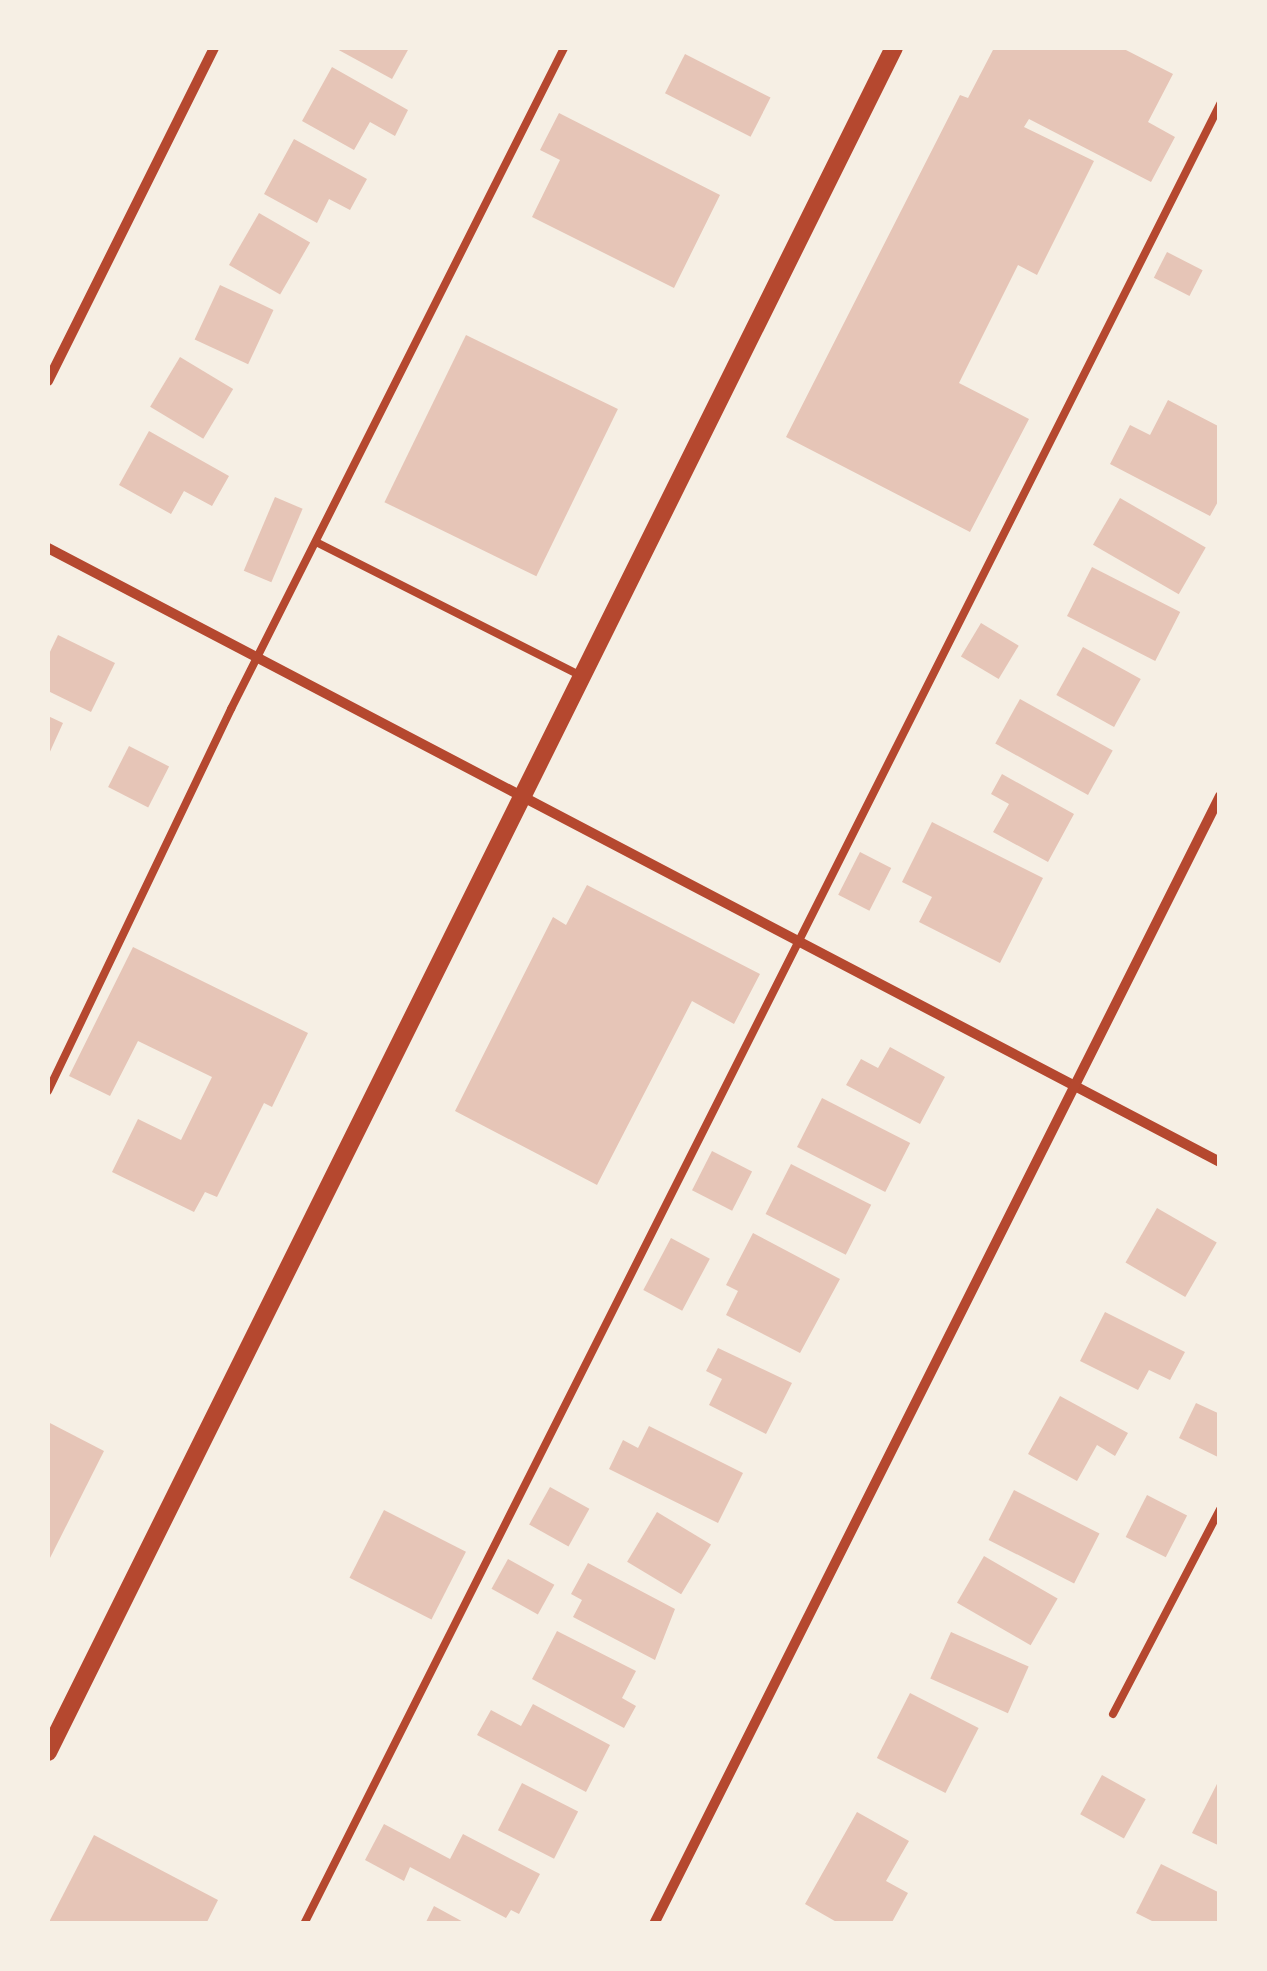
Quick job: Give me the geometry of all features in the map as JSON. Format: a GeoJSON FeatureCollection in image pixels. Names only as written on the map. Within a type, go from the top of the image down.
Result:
{"type":"FeatureCollection","features":[{"type":"Feature","properties":{"kind":"street"},"geometry":{"type":"LineString","coordinates":[[48,381],[214,48]]}},
{"type":"Feature","properties":{"kind":"street"},"geometry":{"type":"LineString","coordinates":[[48,1752],[894,48]]}},
{"type":"Feature","properties":{"kind":"street"},"geometry":{"type":"LineString","coordinates":[[48,548],[1220,1162]]}},
{"type":"Feature","properties":{"kind":"street"},"geometry":{"type":"LineString","coordinates":[[654,1924],[1220,796]]}},
{"type":"Feature","properties":{"kind":"lane"},"geometry":{"type":"LineString","coordinates":[[48,1091],[258,658],[564,48]]}},
{"type":"Feature","properties":{"kind":"lane"},"geometry":{"type":"LineString","coordinates":[[304,1924],[795,940],[1220,104]]}},
{"type":"Feature","properties":{"kind":"lane"},"geometry":{"type":"LineString","coordinates":[[316,542],[583,677]]}},
{"type":"Feature","properties":{"kind":"lane"},"geometry":{"type":"LineString","coordinates":[[1113,1714],[1220,1508]]}},
{"type":"Feature","properties":{"kind":"building"},"geometry":{"type":"Polygon","coordinates":[[[335,48],[409,48],[392,79],[335,48]]]}},
{"type":"Feature","properties":{"kind":"building"},"geometry":{"type":"Polygon","coordinates":[[[994,48],[1122,48],[1173,74],[1148,122],[1175,137],[1151,182],[1029,119],[1024,127],[1094,161],[1037,275],[1018,265],[959,383],[1029,419],[970,532],[786,437],[960,95],[968,98],[994,48]]]}},
{"type":"Feature","properties":{"kind":"building"},"geometry":{"type":"Polygon","coordinates":[[[685,54],[771,98],[751,137],[665,93],[685,54]]]}},
{"type":"Feature","properties":{"kind":"building"},"geometry":{"type":"Polygon","coordinates":[[[332,67],[408,110],[395,136],[370,122],[354,150],[302,121],[332,67]]]}},
{"type":"Feature","properties":{"kind":"building"},"geometry":{"type":"Polygon","coordinates":[[[559,113],[720,195],[674,288],[532,217],[560,160],[540,150],[559,113]]]}},
{"type":"Feature","properties":{"kind":"building"},"geometry":{"type":"Polygon","coordinates":[[[294,139],[367,179],[350,210],[329,199],[317,223],[264,194],[294,139]]]}},
{"type":"Feature","properties":{"kind":"building"},"geometry":{"type":"Polygon","coordinates":[[[259,213],[310,242],[280,294],[229,265],[259,213]]]}},
{"type":"Feature","properties":{"kind":"building"},"geometry":{"type":"Polygon","coordinates":[[[1167,252],[1203,270],[1189,296],[1154,278],[1167,252]]]}},
{"type":"Feature","properties":{"kind":"building"},"geometry":{"type":"Polygon","coordinates":[[[220,285],[273,310],[248,364],[195,339],[220,285]]]}},
{"type":"Feature","properties":{"kind":"building"},"geometry":{"type":"Polygon","coordinates":[[[466,335],[618,409],[536,576],[384,502],[466,335]]]}},
{"type":"Feature","properties":{"kind":"building"},"geometry":{"type":"Polygon","coordinates":[[[180,357],[233,389],[203,439],[150,407],[180,357]]]}},
{"type":"Feature","properties":{"kind":"building"},"geometry":{"type":"Polygon","coordinates":[[[1168,400],[1220,427],[1220,498],[1210,516],[1110,464],[1130,425],[1150,435],[1168,400]]]}},
{"type":"Feature","properties":{"kind":"building"},"geometry":{"type":"Polygon","coordinates":[[[149,431],[229,476],[212,506],[184,491],[171,514],[119,485],[149,431]]]}},
{"type":"Feature","properties":{"kind":"building"},"geometry":{"type":"Polygon","coordinates":[[[275,497],[303,509],[271,582],[244,571],[275,497]]]}},
{"type":"Feature","properties":{"kind":"building"},"geometry":{"type":"Polygon","coordinates":[[[1120,498],[1206,548],[1179,594],[1093,545],[1120,498]]]}},
{"type":"Feature","properties":{"kind":"building"},"geometry":{"type":"Polygon","coordinates":[[[1092,567],[1180,612],[1155,661],[1067,616],[1092,567]]]}},
{"type":"Feature","properties":{"kind":"building"},"geometry":{"type":"Polygon","coordinates":[[[981,623],[1019,646],[999,679],[961,656],[981,623]]]}},
{"type":"Feature","properties":{"kind":"building"},"geometry":{"type":"Polygon","coordinates":[[[58,635],[115,663],[91,712],[48,691],[48,656],[58,635]]]}},
{"type":"Feature","properties":{"kind":"building"},"geometry":{"type":"Polygon","coordinates":[[[1083,647],[1141,679],[1114,727],[1056,695],[1083,647]]]}},
{"type":"Feature","properties":{"kind":"building"},"geometry":{"type":"Polygon","coordinates":[[[1020,699],[1113,750],[1088,795],[995,744],[1020,699]]]}},
{"type":"Feature","properties":{"kind":"building"},"geometry":{"type":"Polygon","coordinates":[[[48,716],[63,723],[48,756],[48,716]]]}},
{"type":"Feature","properties":{"kind":"building"},"geometry":{"type":"Polygon","coordinates":[[[129,746],[169,766],[148,807],[108,787],[129,746]]]}},
{"type":"Feature","properties":{"kind":"building"},"geometry":{"type":"Polygon","coordinates":[[[1002,774],[1074,814],[1048,862],[993,832],[1009,804],[991,794],[1002,774]]]}},
{"type":"Feature","properties":{"kind":"building"},"geometry":{"type":"Polygon","coordinates":[[[932,822],[1043,878],[1000,963],[919,922],[932,897],[902,882],[932,822]]]}},
{"type":"Feature","properties":{"kind":"building"},"geometry":{"type":"Polygon","coordinates":[[[860,852],[891,868],[869,911],[838,895],[860,852]]]}},
{"type":"Feature","properties":{"kind":"building"},"geometry":{"type":"Polygon","coordinates":[[[587,885],[760,974],[734,1024],[692,1001],[597,1185],[455,1111],[553,917],[566,925],[587,885]]]}},
{"type":"Feature","properties":{"kind":"building"},"geometry":{"type":"Polygon","coordinates":[[[133,947],[308,1033],[272,1107],[264,1103],[217,1197],[205,1192],[194,1212],[112,1172],[138,1119],[181,1140],[212,1077],[138,1041],[110,1096],[69,1076],[133,947]]]}},
{"type":"Feature","properties":{"kind":"building"},"geometry":{"type":"Polygon","coordinates":[[[890,1047],[945,1077],[920,1124],[846,1085],[861,1059],[878,1068],[890,1047]]]}},
{"type":"Feature","properties":{"kind":"building"},"geometry":{"type":"Polygon","coordinates":[[[822,1098],[910,1143],[885,1192],[797,1147],[822,1098]]]}},
{"type":"Feature","properties":{"kind":"building"},"geometry":{"type":"Polygon","coordinates":[[[712,1151],[752,1171],[732,1211],[692,1190],[712,1151]]]}},
{"type":"Feature","properties":{"kind":"building"},"geometry":{"type":"Polygon","coordinates":[[[791,1164],[871,1205],[846,1255],[766,1214],[791,1164]]]}},
{"type":"Feature","properties":{"kind":"building"},"geometry":{"type":"Polygon","coordinates":[[[1157,1208],[1217,1242],[1185,1297],[1126,1263],[1157,1208]]]}},
{"type":"Feature","properties":{"kind":"building"},"geometry":{"type":"Polygon","coordinates":[[[753,1233],[840,1279],[800,1353],[726,1315],[738,1291],[726,1285],[753,1233]]]}},
{"type":"Feature","properties":{"kind":"building"},"geometry":{"type":"Polygon","coordinates":[[[671,1238],[710,1259],[682,1311],[643,1290],[671,1238]]]}},
{"type":"Feature","properties":{"kind":"building"},"geometry":{"type":"Polygon","coordinates":[[[1105,1312],[1185,1352],[1170,1380],[1149,1370],[1138,1390],[1080,1361],[1105,1312]]]}},
{"type":"Feature","properties":{"kind":"building"},"geometry":{"type":"Polygon","coordinates":[[[718,1348],[792,1383],[766,1434],[709,1405],[722,1379],[706,1371],[718,1348]]]}},
{"type":"Feature","properties":{"kind":"building"},"geometry":{"type":"Polygon","coordinates":[[[1060,1396],[1128,1433],[1115,1456],[1097,1445],[1077,1481],[1028,1454],[1060,1396]]]}},
{"type":"Feature","properties":{"kind":"building"},"geometry":{"type":"Polygon","coordinates":[[[1196,1403],[1220,1414],[1220,1458],[1179,1438],[1196,1403]]]}},
{"type":"Feature","properties":{"kind":"building"},"geometry":{"type":"Polygon","coordinates":[[[48,1422],[104,1451],[48,1562],[48,1422]]]}},
{"type":"Feature","properties":{"kind":"building"},"geometry":{"type":"Polygon","coordinates":[[[649,1426],[743,1473],[718,1523],[609,1469],[623,1440],[638,1448],[649,1426]]]}},
{"type":"Feature","properties":{"kind":"building"},"geometry":{"type":"Polygon","coordinates":[[[550,1487],[589,1509],[569,1546],[529,1525],[550,1487]]]}},
{"type":"Feature","properties":{"kind":"building"},"geometry":{"type":"Polygon","coordinates":[[[1014,1490],[1100,1534],[1074,1583],[989,1540],[1014,1490]]]}},
{"type":"Feature","properties":{"kind":"building"},"geometry":{"type":"Polygon","coordinates":[[[1147,1495],[1187,1515],[1166,1557],[1126,1537],[1147,1495]]]}},
{"type":"Feature","properties":{"kind":"building"},"geometry":{"type":"Polygon","coordinates":[[[384,1510],[466,1552],[431,1619],[349,1578],[384,1510]]]}},
{"type":"Feature","properties":{"kind":"building"},"geometry":{"type":"Polygon","coordinates":[[[657,1512],[711,1544],[681,1594],[627,1562],[657,1512]]]}},
{"type":"Feature","properties":{"kind":"building"},"geometry":{"type":"Polygon","coordinates":[[[984,1556],[1058,1598],[1031,1645],[957,1603],[984,1556]]]}},
{"type":"Feature","properties":{"kind":"building"},"geometry":{"type":"Polygon","coordinates":[[[508,1559],[554,1585],[538,1614],[492,1589],[508,1559]]]}},
{"type":"Feature","properties":{"kind":"building"},"geometry":{"type":"Polygon","coordinates":[[[588,1563],[675,1609],[655,1660],[573,1617],[582,1600],[571,1594],[588,1563]]]}},
{"type":"Feature","properties":{"kind":"building"},"geometry":{"type":"Polygon","coordinates":[[[557,1631],[636,1671],[622,1698],[636,1706],[624,1728],[532,1679],[557,1631]]]}},
{"type":"Feature","properties":{"kind":"building"},"geometry":{"type":"Polygon","coordinates":[[[951,1632],[1029,1667],[1008,1713],[930,1679],[951,1632]]]}},
{"type":"Feature","properties":{"kind":"building"},"geometry":{"type":"Polygon","coordinates":[[[910,1693],[979,1728],[945,1793],[877,1758],[910,1693]]]}},
{"type":"Feature","properties":{"kind":"building"},"geometry":{"type":"Polygon","coordinates":[[[533,1704],[610,1745],[586,1792],[477,1735],[491,1710],[521,1726],[533,1704]]]}},
{"type":"Feature","properties":{"kind":"building"},"geometry":{"type":"Polygon","coordinates":[[[1102,1775],[1146,1799],[1124,1839],[1080,1814],[1102,1775]]]}},
{"type":"Feature","properties":{"kind":"building"},"geometry":{"type":"Polygon","coordinates":[[[1220,1778],[1220,1846],[1192,1833],[1220,1778]]]}},
{"type":"Feature","properties":{"kind":"building"},"geometry":{"type":"Polygon","coordinates":[[[522,1783],[578,1812],[554,1859],[498,1830],[522,1783]]]}},
{"type":"Feature","properties":{"kind":"building"},"geometry":{"type":"Polygon","coordinates":[[[857,1812],[909,1841],[886,1881],[908,1893],[891,1924],[840,1924],[805,1904],[857,1812]]]}},
{"type":"Feature","properties":{"kind":"building"},"geometry":{"type":"Polygon","coordinates":[[[384,1824],[450,1859],[463,1834],[540,1874],[519,1914],[511,1910],[506,1918],[410,1867],[404,1881],[365,1860],[384,1824]]]}},
{"type":"Feature","properties":{"kind":"building"},"geometry":{"type":"Polygon","coordinates":[[[94,1835],[218,1900],[206,1924],[48,1924],[94,1835]]]}},
{"type":"Feature","properties":{"kind":"building"},"geometry":{"type":"Polygon","coordinates":[[[1161,1864],[1220,1893],[1220,1924],[1158,1924],[1136,1913],[1161,1864]]]}},
{"type":"Feature","properties":{"kind":"building"},"geometry":{"type":"Polygon","coordinates":[[[434,1906],[467,1924],[425,1924],[434,1906]]]}}]}
